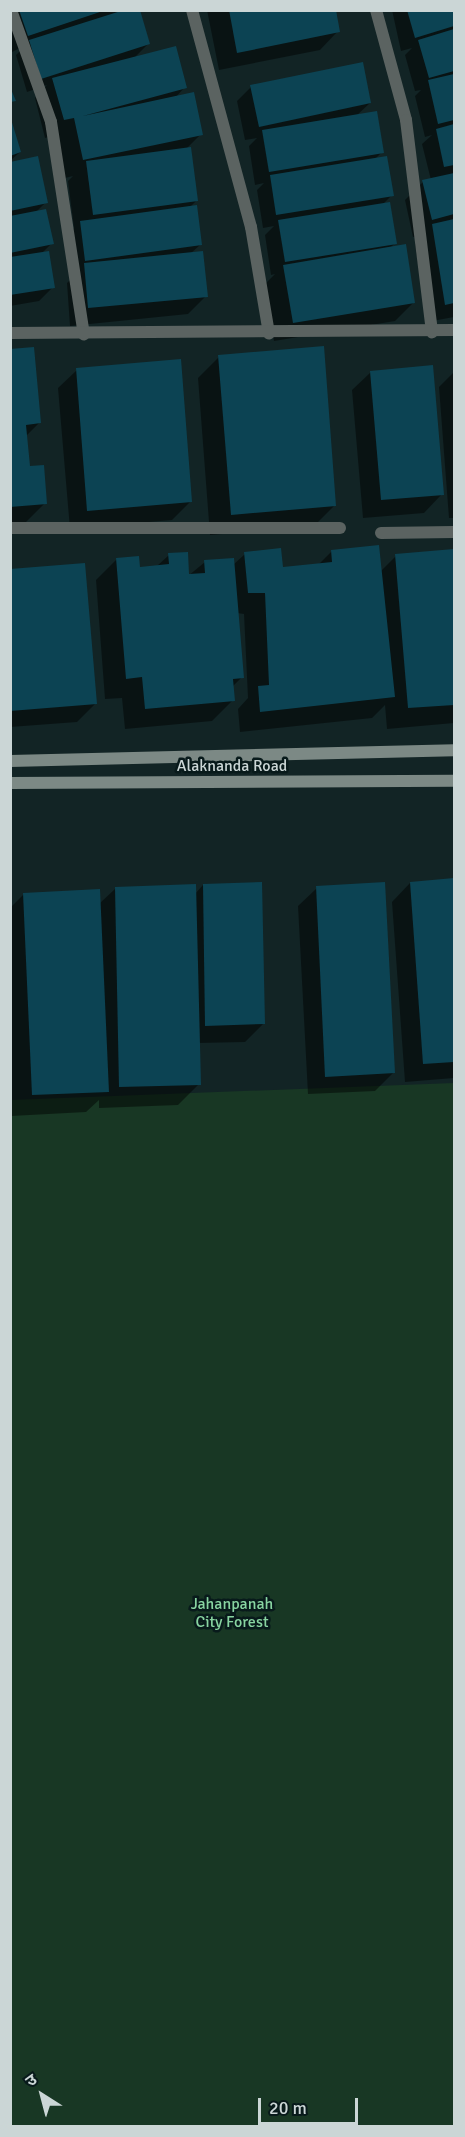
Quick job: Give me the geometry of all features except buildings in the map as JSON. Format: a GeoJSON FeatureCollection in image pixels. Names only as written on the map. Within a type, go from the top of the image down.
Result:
{"type":"FeatureCollection","features":[{"type":"Feature","properties":{"kind":"street"},"geometry":{"type":"LineString","coordinates":[[11,10],[51,122],[84,334]]}},
{"type":"Feature","properties":{"kind":"street"},"geometry":{"type":"LineString","coordinates":[[192,10],[251,227],[269,333]]}},
{"type":"Feature","properties":{"kind":"street"},"geometry":{"type":"LineString","coordinates":[[376,10],[406,120],[432,332]]}},
{"type":"Feature","properties":{"kind":"street"},"geometry":{"type":"LineString","coordinates":[[10,333],[432,332],[454,330]]}},
{"type":"Feature","properties":{"kind":"street"},"geometry":{"type":"LineString","coordinates":[[10,528],[340,528]]}},
{"type":"Feature","properties":{"kind":"street"},"geometry":{"type":"LineString","coordinates":[[381,532],[454,532]]}},
{"type":"Feature","properties":{"kind":"street"},"geometry":{"type":"LineString","coordinates":[[10,761],[454,750]]}},
{"type":"Feature","properties":{"kind":"street","name":"Alaknanda Road"},"geometry":{"type":"LineString","coordinates":[[10,783],[454,781]]}},
{"type":"Feature","properties":{"kind":"green space","name":"Jahanpanah City Forest"},"geometry":{"type":"Polygon","coordinates":[[[454,1083],[454,2126],[11,2126],[11,1100],[454,1083]]]}}]}
